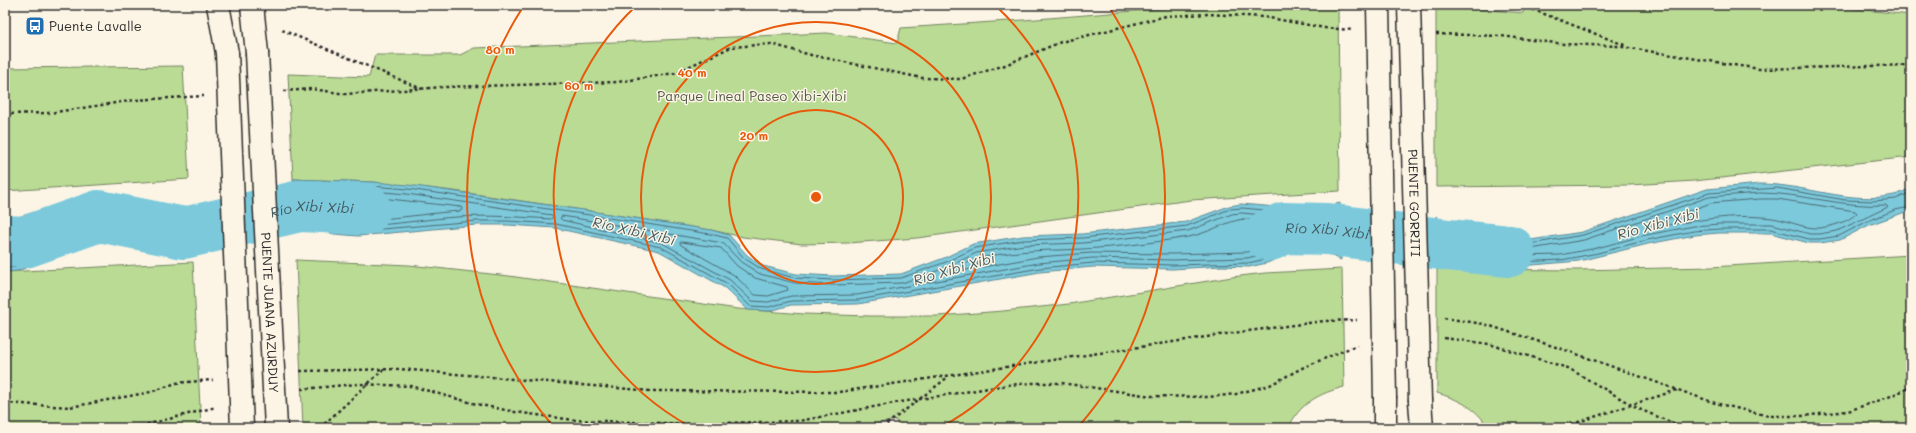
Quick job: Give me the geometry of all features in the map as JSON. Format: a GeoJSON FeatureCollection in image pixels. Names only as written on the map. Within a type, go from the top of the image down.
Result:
{"type":"FeatureCollection","features":[{"type":"Feature","properties":{"kind":"street"},"geometry":{"type":"LineString","coordinates":[[218,5],[227,53],[242,428]]}},
{"type":"Feature","properties":{"kind":"street","name":"PUENTE JUANA AZURDUY"},"geometry":{"type":"LineString","coordinates":[[252,5],[257,53],[276,428]]}},
{"type":"Feature","properties":{"kind":"street"},"geometry":{"type":"LineString","coordinates":[[1378,5],[1385,428]]}},
{"type":"Feature","properties":{"kind":"street","name":"PUENTE GORRITI"},"geometry":{"type":"LineString","coordinates":[[1408,5],[1422,428]]}},
{"type":"Feature","properties":{"kind":"path"},"geometry":{"type":"LineString","coordinates":[[1521,5],[1631,48]]}},
{"type":"Feature","properties":{"kind":"path"},"geometry":{"type":"LineString","coordinates":[[281,91],[312,89],[346,94],[423,89],[618,82],[675,73],[731,47],[772,44],[811,55],[922,78],[961,79],[1005,65],[1061,42],[1166,16],[1208,14],[1264,17],[1325,28],[1357,30]]}},
{"type":"Feature","properties":{"kind":"path"},"geometry":{"type":"LineString","coordinates":[[282,30],[423,89]]}},
{"type":"Feature","properties":{"kind":"path"},"geometry":{"type":"LineString","coordinates":[[1429,34],[1501,36],[1564,44],[1631,48],[1759,69],[1911,65]]}},
{"type":"Feature","properties":{"kind":"path"},"geometry":{"type":"LineString","coordinates":[[5,114],[49,113],[135,100],[212,95]]}},
{"type":"Feature","properties":{"kind":"path"},"geometry":{"type":"LineString","coordinates":[[1443,318],[1484,324],[1565,350],[1715,403],[1769,416],[1802,416],[1848,411],[1886,398],[1911,387]]}},
{"type":"Feature","properties":{"kind":"path"},"geometry":{"type":"LineString","coordinates":[[298,372],[399,369],[651,391],[839,392],[1316,322],[1364,320]]}},
{"type":"Feature","properties":{"kind":"path"},"geometry":{"type":"LineString","coordinates":[[1437,338],[1453,338],[1489,344],[1568,368],[1632,405],[1685,428]]}},
{"type":"Feature","properties":{"kind":"path"},"geometry":{"type":"LineString","coordinates":[[299,389],[367,384],[411,386],[476,404],[515,412],[574,420],[688,424],[799,421],[1008,384],[1061,383],[1151,396],[1209,397],[1236,394],[1270,386],[1302,368],[1364,344]]}},
{"type":"Feature","properties":{"kind":"path"},"geometry":{"type":"LineString","coordinates":[[320,428],[384,369]]}},
{"type":"Feature","properties":{"kind":"path"},"geometry":{"type":"LineString","coordinates":[[882,428],[949,376]]}},
{"type":"Feature","properties":{"kind":"path"},"geometry":{"type":"LineString","coordinates":[[5,403],[70,407],[151,392],[176,383],[214,380]]}},
{"type":"Feature","properties":{"kind":"path"},"geometry":{"type":"LineString","coordinates":[[1560,428],[1677,390]]}},
{"type":"Feature","properties":{"kind":"path"},"geometry":{"type":"LineString","coordinates":[[123,428],[153,423],[219,406]]}},
{"type":"Feature","properties":{"kind":"path"},"geometry":{"type":"LineString","coordinates":[[5,427],[12,428]]}},
{"type":"Feature","properties":{"kind":"green space","name":"Parque Lineal Paseo Xibi-Xibi"},"geometry":{"type":"Polygon","coordinates":[[[1208,5],[1338,5],[1340,191],[1191,200],[917,238],[848,243],[802,244],[743,237],[711,230],[454,191],[373,182],[293,179],[288,74],[369,77],[375,55],[460,55],[474,48],[827,33],[897,43],[901,28],[1024,20],[1208,5]]]}},
{"type":"Feature","properties":{"kind":"green space"},"geometry":{"type":"Polygon","coordinates":[[[1436,5],[1459,5],[1459,7],[1523,13],[1525,5],[1819,5],[1911,15],[1911,157],[1694,181],[1630,185],[1436,187],[1436,5]]]}},
{"type":"Feature","properties":{"kind":"green space"},"geometry":{"type":"Polygon","coordinates":[[[183,66],[189,179],[5,191],[5,68],[183,66]]]}},
{"type":"Feature","properties":{"kind":"green space"},"geometry":{"type":"Polygon","coordinates":[[[1911,255],[1911,428],[1488,428],[1479,415],[1466,405],[1437,393],[1437,269],[1577,270],[1711,267],[1911,255]]]}},
{"type":"Feature","properties":{"kind":"green space"},"geometry":{"type":"Polygon","coordinates":[[[296,260],[409,265],[509,276],[738,309],[804,314],[870,316],[937,316],[1003,311],[1069,304],[1232,277],[1265,273],[1342,269],[1344,387],[1318,396],[1304,406],[1298,412],[1289,428],[899,428],[896,420],[854,428],[367,428],[366,425],[346,428],[303,428],[296,260]]]}},
{"type":"Feature","properties":{"kind":"green space"},"geometry":{"type":"Polygon","coordinates":[[[193,262],[201,428],[5,428],[5,272],[193,262]]]}},
{"type":"Feature","properties":{"kind":"water"},"geometry":{"type":"Polygon","coordinates":[[[293,179],[408,185],[711,230],[729,235],[747,255],[763,266],[796,274],[833,276],[901,274],[944,258],[973,244],[1023,236],[1082,234],[1186,222],[1229,206],[1241,204],[1277,207],[1292,212],[1306,211],[1340,203],[1341,260],[1325,252],[1315,250],[1298,250],[1267,263],[1249,267],[1222,266],[1173,269],[1093,267],[1040,272],[858,304],[791,305],[770,311],[748,310],[725,288],[659,251],[555,228],[508,225],[476,225],[358,236],[334,234],[294,224],[293,179]]]}},
{"type":"Feature","properties":{"kind":"water"},"geometry":{"type":"Polygon","coordinates":[[[1760,184],[1793,187],[1861,198],[1894,195],[1911,188],[1911,210],[1869,225],[1840,240],[1820,243],[1809,243],[1771,233],[1719,233],[1695,235],[1648,244],[1579,261],[1521,266],[1453,264],[1437,254],[1436,216],[1453,231],[1494,241],[1524,241],[1582,232],[1707,189],[1760,184]]]}},
{"type":"Feature","properties":{"kind":"water"},"geometry":{"type":"Polygon","coordinates":[[[81,201],[118,202],[141,206],[167,215],[191,210],[192,252],[167,247],[142,246],[128,239],[106,233],[83,236],[63,247],[45,260],[18,271],[5,272],[5,220],[61,204],[81,201]]]}},
{"type":"Feature","properties":{"kind":"waterway","name":"Río Xibi Xibi"},"geometry":{"type":"LineString","coordinates":[[5,241],[25,242],[99,216],[184,233],[300,206],[365,209]]}},
{"type":"Feature","properties":{"kind":"waterway","name":"Río Xibi Xibi"},"geometry":{"type":"LineString","coordinates":[[1270,235],[1284,228],[1327,229],[1448,245],[1509,251]]}},
{"type":"Feature","properties":{"kind":"place","name":"Puente Lavalle"},"geometry":{"type":"Point","coordinates":[35,26]}}]}
